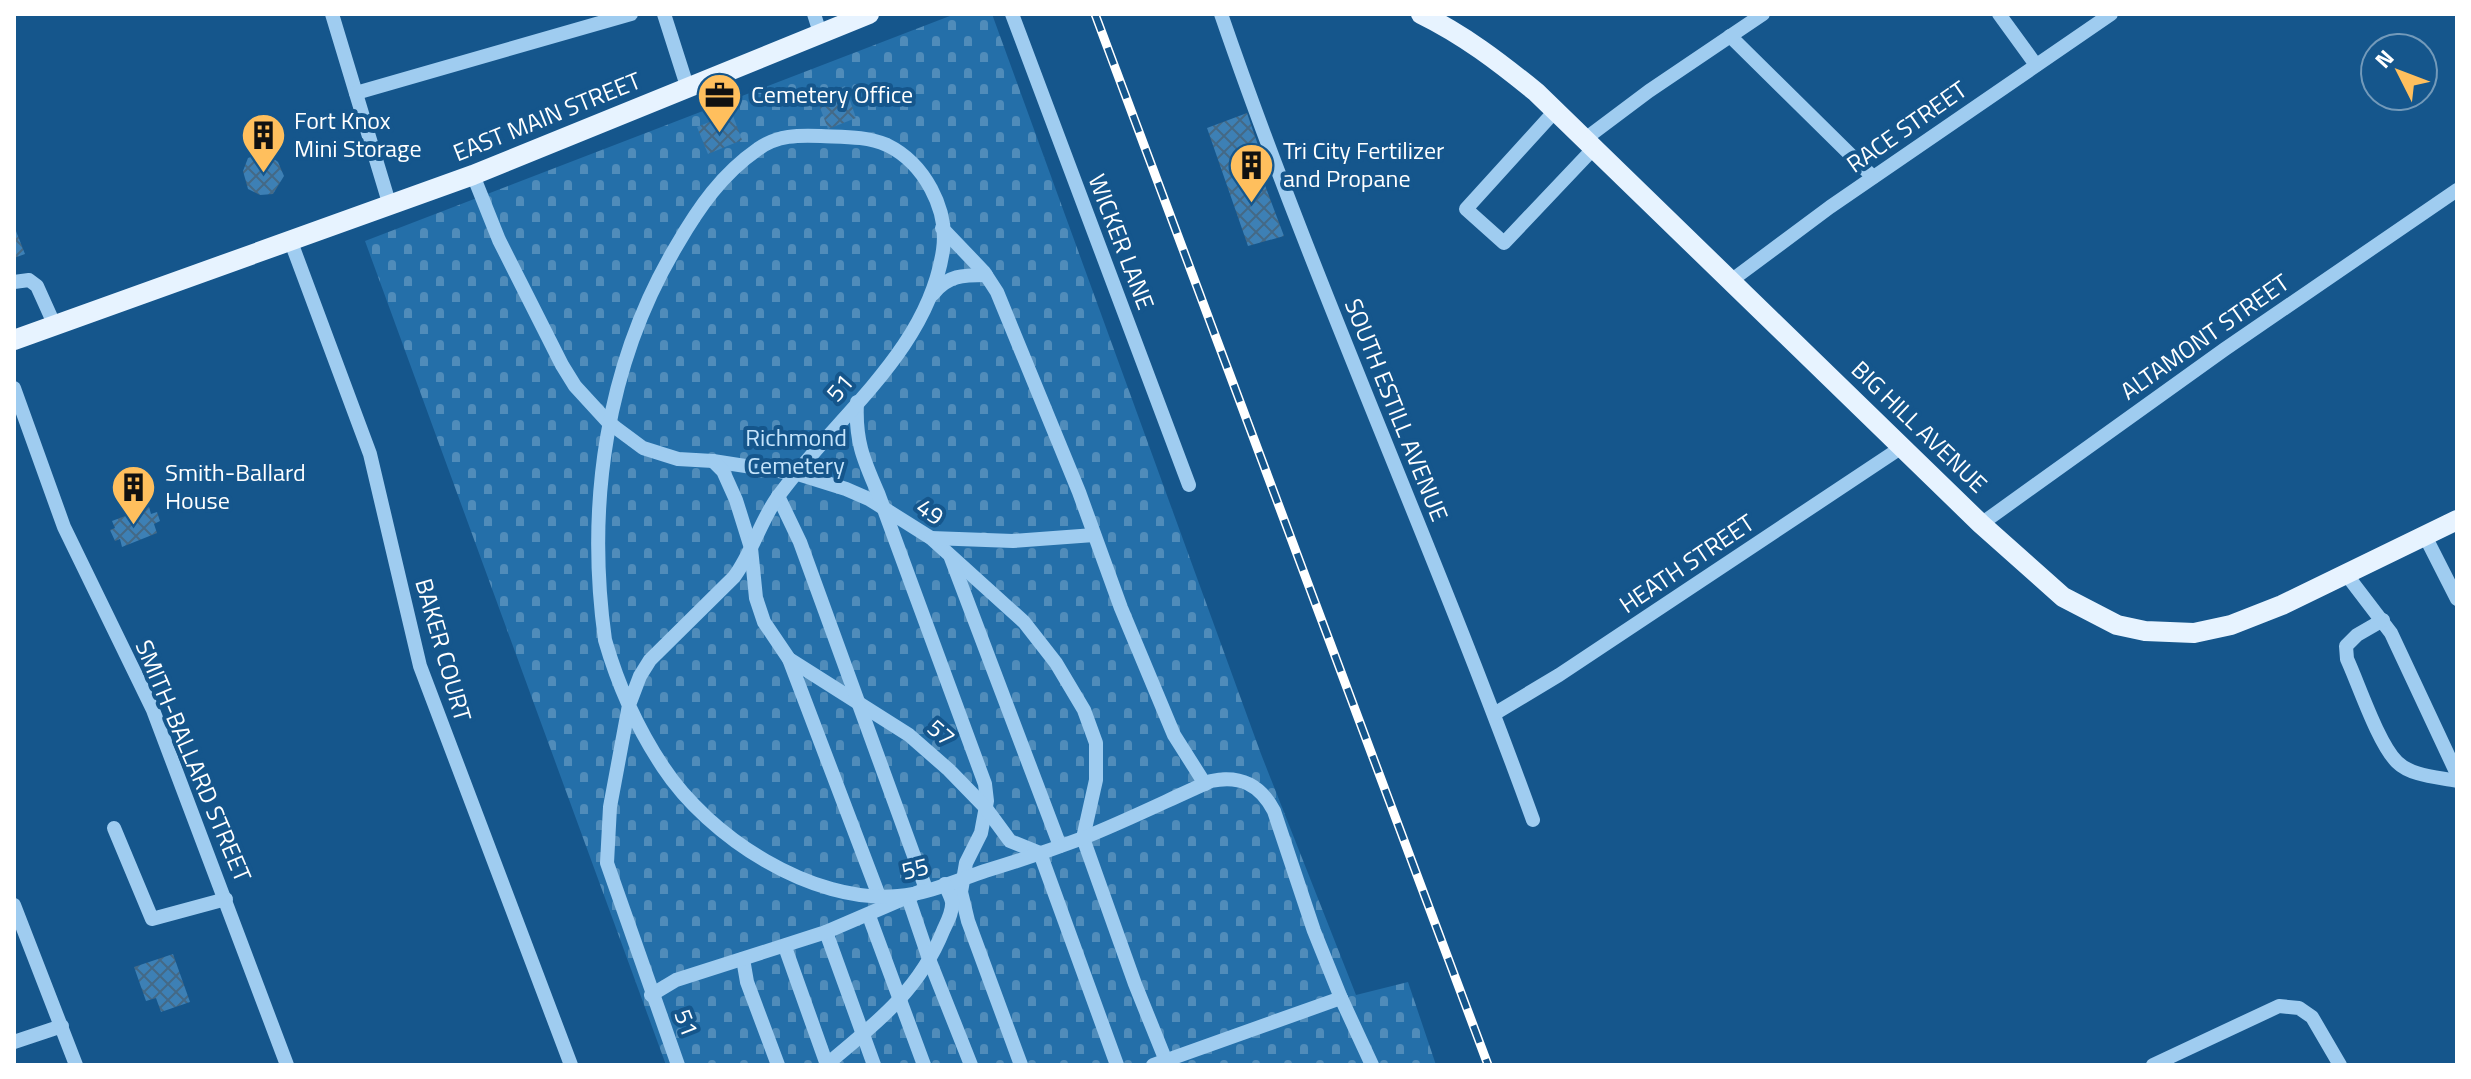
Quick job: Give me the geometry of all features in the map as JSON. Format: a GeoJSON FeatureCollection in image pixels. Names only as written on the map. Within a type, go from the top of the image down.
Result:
{"type":"FeatureCollection","features":[{"type":"Feature","properties":{"kind":"main road","name":"EAST MAIN STREET"},"geometry":{"type":"LineString","coordinates":[[14,340],[473,175],[688,89],[817,23],[869,14]]}},
{"type":"Feature","properties":{"kind":"main road","name":"BIG HILL AVENUE"},"geometry":{"type":"LineString","coordinates":[[1421,14],[1453,30],[1494,57],[1590,143],[1981,524],[2063,597],[2117,625],[2145,631],[2194,633],[2231,625],[2282,605],[2457,520]]}},
{"type":"Feature","properties":{"kind":"street"},"geometry":{"type":"LineString","coordinates":[[332,14],[390,206]]}},
{"type":"Feature","properties":{"kind":"street"},"geometry":{"type":"LineString","coordinates":[[356,93],[631,14]]}},
{"type":"Feature","properties":{"kind":"street"},"geometry":{"type":"LineString","coordinates":[[664,14],[688,89]]}},
{"type":"Feature","properties":{"kind":"street","name":"WICKER LANE"},"geometry":{"type":"LineString","coordinates":[[1012,14],[1189,485]]}},
{"type":"Feature","properties":{"kind":"street","name":"SOUTH ESTILL AVENUE"},"geometry":{"type":"LineString","coordinates":[[1221,14],[1322,284],[1494,714],[1533,820]]}},
{"type":"Feature","properties":{"kind":"street"},"geometry":{"type":"LineString","coordinates":[[1555,111],[1466,209],[1504,243],[1590,143],[1649,91],[1763,14]]}},
{"type":"Feature","properties":{"kind":"street"},"geometry":{"type":"LineString","coordinates":[[1999,14],[2036,65]]}},
{"type":"Feature","properties":{"kind":"street","name":"RACE STREET"},"geometry":{"type":"LineString","coordinates":[[1732,280],[1873,177],[2111,14]]}},
{"type":"Feature","properties":{"kind":"street"},"geometry":{"type":"LineString","coordinates":[[1730,36],[1873,177]]}},
{"type":"Feature","properties":{"kind":"street","name":"51"},"geometry":{"type":"LineString","coordinates":[[608,422],[632,337],[663,268],[718,182],[770,141],[805,135],[854,137],[885,144],[906,157],[926,181],[941,214],[943,251],[930,297],[910,339],[778,496],[734,577],[650,660],[629,705],[610,807],[607,863],[678,1065]]}},
{"type":"Feature","properties":{"kind":"street","name":"49"},"geometry":{"type":"LineString","coordinates":[[473,175],[499,240],[562,365],[575,386],[608,422],[643,448],[678,459],[798,474],[846,489],[883,507],[931,538],[1024,622],[1067,678],[1084,710],[1096,743],[1097,763],[1083,838]]}},
{"type":"Feature","properties":{"kind":"street","name":"ALTAMONT STREET"},"geometry":{"type":"LineString","coordinates":[[1981,524],[2225,349],[2457,190]]}},
{"type":"Feature","properties":{"kind":"street"},"geometry":{"type":"LineString","coordinates":[[942,228],[986,275],[1007,314],[1121,608],[1174,735],[1205,784]]}},
{"type":"Feature","properties":{"kind":"street","name":"BAKER COURT"},"geometry":{"type":"LineString","coordinates":[[291,242],[370,454],[420,666],[571,1065]]}},
{"type":"Feature","properties":{"kind":"street"},"geometry":{"type":"LineString","coordinates":[[930,297],[938,286],[949,279],[963,275],[986,275]]}},
{"type":"Feature","properties":{"kind":"street"},"geometry":{"type":"LineString","coordinates":[[14,282],[29,280],[37,286],[55,326]]}},
{"type":"Feature","properties":{"kind":"street","name":"SMITH-BALLARD STREET"},"geometry":{"type":"LineString","coordinates":[[14,388],[64,527],[153,710],[287,1065]]}},
{"type":"Feature","properties":{"kind":"street"},"geometry":{"type":"LineString","coordinates":[[857,401],[856,438],[862,457],[985,784],[981,833],[966,863],[961,892],[968,921],[1021,1065]]}},
{"type":"Feature","properties":{"kind":"street","name":"55"},"geometry":{"type":"LineString","coordinates":[[608,422],[597,528],[605,640],[638,725],[677,786],[709,820],[738,843],[785,871],[816,884],[879,896],[900,896],[962,879],[1083,838],[1205,784],[1225,778],[1255,785],[1266,796],[1288,846],[1314,931],[1372,1065]]}},
{"type":"Feature","properties":{"kind":"street","name":"HEATH STREET"},"geometry":{"type":"LineString","coordinates":[[1494,714],[1559,675],[1902,447]]}},
{"type":"Feature","properties":{"kind":"street","name":"57"},"geometry":{"type":"LineString","coordinates":[[713,461],[729,481],[751,548],[756,598],[764,622],[789,659],[909,735],[985,807],[1010,841],[1040,853]]}},
{"type":"Feature","properties":{"kind":"street"},"geometry":{"type":"LineString","coordinates":[[651,995],[676,980],[785,947],[869,916],[926,889],[800,542],[778,496]]}},
{"type":"Feature","properties":{"kind":"street"},"geometry":{"type":"LineString","coordinates":[[931,538],[1013,541],[1094,535]]}},
{"type":"Feature","properties":{"kind":"street"},"geometry":{"type":"LineString","coordinates":[[2425,536],[2457,599]]}},
{"type":"Feature","properties":{"kind":"street"},"geometry":{"type":"LineString","coordinates":[[949,554],[1060,846]]}},
{"type":"Feature","properties":{"kind":"street"},"geometry":{"type":"LineString","coordinates":[[2346,574],[2383,620],[2457,774]]}},
{"type":"Feature","properties":{"kind":"street"},"geometry":{"type":"LineString","coordinates":[[2383,620],[2357,635],[2346,646],[2347,659],[2386,746],[2397,763],[2412,771],[2457,781]]}},
{"type":"Feature","properties":{"kind":"street"},"geometry":{"type":"LineString","coordinates":[[789,659],[879,896]]}},
{"type":"Feature","properties":{"kind":"street"},"geometry":{"type":"LineString","coordinates":[[114,828],[152,919],[226,899]]}},
{"type":"Feature","properties":{"kind":"street"},"geometry":{"type":"LineString","coordinates":[[1083,838],[1160,1063],[1341,998]]}},
{"type":"Feature","properties":{"kind":"street"},"geometry":{"type":"LineString","coordinates":[[1040,853],[1117,1065]]}},
{"type":"Feature","properties":{"kind":"street"},"geometry":{"type":"LineString","coordinates":[[785,947],[827,1065],[900,1001],[929,959],[951,912],[952,900],[945,884]]}},
{"type":"Feature","properties":{"kind":"street"},"geometry":{"type":"LineString","coordinates":[[908,897],[971,1065]]}},
{"type":"Feature","properties":{"kind":"street"},"geometry":{"type":"LineString","coordinates":[[14,905],[76,1065]]}},
{"type":"Feature","properties":{"kind":"street"},"geometry":{"type":"LineString","coordinates":[[869,916],[924,1065]]}},
{"type":"Feature","properties":{"kind":"street"},"geometry":{"type":"LineString","coordinates":[[826,932],[874,1065]]}},
{"type":"Feature","properties":{"kind":"street"},"geometry":{"type":"LineString","coordinates":[[743,959],[747,982],[778,1065]]}},
{"type":"Feature","properties":{"kind":"street"},"geometry":{"type":"LineString","coordinates":[[2153,1065],[2279,1006],[2299,1008],[2312,1017],[2340,1065]]}},
{"type":"Feature","properties":{"kind":"street"},"geometry":{"type":"LineString","coordinates":[[14,1042],[62,1026]]}},
{"type":"Feature","properties":{"kind":"green space","name":"Richmond Cemetery"},"geometry":{"type":"Polygon","coordinates":[[[955,14],[992,14],[1261,754],[1356,995],[1408,982],[1436,1065],[666,1065],[365,241],[955,14]]]}},
{"type":"Feature","properties":{"kind":"building"},"geometry":{"type":"Polygon","coordinates":[[[845,86],[856,118],[828,129],[816,97],[845,86]]]}},
{"type":"Feature","properties":{"kind":"building","name":"Cemetery Office"},"geometry":{"type":"Polygon","coordinates":[[[732,113],[742,140],[708,154],[697,127],[732,113]]]}},
{"type":"Feature","properties":{"kind":"building","name":"Tri City Fertilizer and Propane"},"geometry":{"type":"Polygon","coordinates":[[[1247,113],[1258,145],[1251,148],[1284,236],[1248,246],[1207,128],[1247,113]]]}},
{"type":"Feature","properties":{"kind":"building","name":"Fort Knox Mini Storage"},"geometry":{"type":"Polygon","coordinates":[[[265,152],[278,162],[284,176],[273,194],[260,195],[248,189],[243,171],[248,158],[265,152]]]}},
{"type":"Feature","properties":{"kind":"building"},"geometry":{"type":"Polygon","coordinates":[[[14,226],[25,254],[14,258],[14,226]]]}},
{"type":"Feature","properties":{"kind":"building","name":"Smith-Ballard House"},"geometry":{"type":"Polygon","coordinates":[[[149,507],[151,514],[157,512],[160,521],[154,524],[157,533],[122,547],[120,539],[115,541],[110,530],[115,528],[112,521],[149,507]]]}},
{"type":"Feature","properties":{"kind":"building"},"geometry":{"type":"Polygon","coordinates":[[[173,954],[190,1002],[161,1012],[156,998],[146,1001],[134,967],[173,954]]]}},
{"type":"Feature","properties":{"kind":"railway"},"geometry":{"type":"LineString","coordinates":[[1095,14],[1488,1065]]}},
{"type":"Feature","properties":{"kind":"place","name":"Cemetery Office"},"geometry":{"type":"Point","coordinates":[720,134]}},
{"type":"Feature","properties":{"kind":"place","name":"Fort Knox Mini Storage"},"geometry":{"type":"Point","coordinates":[263,174]}},
{"type":"Feature","properties":{"kind":"place","name":"Tri City Fertilizer and Propane"},"geometry":{"type":"Point","coordinates":[1252,204]}},
{"type":"Feature","properties":{"kind":"place","name":"Smith-Ballard House"},"geometry":{"type":"Point","coordinates":[134,526]}}]}
